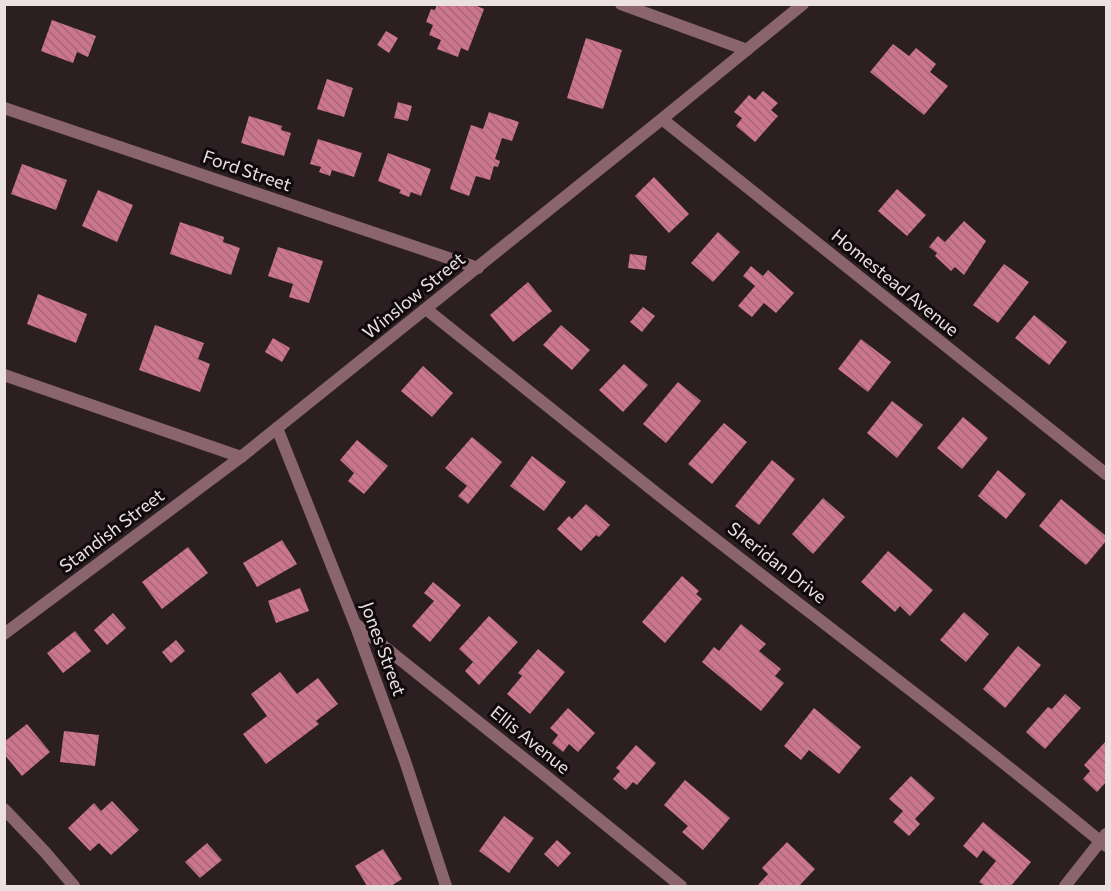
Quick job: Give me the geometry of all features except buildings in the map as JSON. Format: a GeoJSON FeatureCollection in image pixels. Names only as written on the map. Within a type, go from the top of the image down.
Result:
{"type":"FeatureCollection","features":[{"type":"Feature","properties":{"kind":"street"},"geometry":{"type":"LineString","coordinates":[[621,4],[747,50]]}},
{"type":"Feature","properties":{"kind":"street","name":"Winslow Street"},"geometry":{"type":"LineString","coordinates":[[241,457],[662,120],[802,4]]}},
{"type":"Feature","properties":{"kind":"street","name":"Ford Street"},"geometry":{"type":"LineString","coordinates":[[4,108],[478,268]]}},
{"type":"Feature","properties":{"kind":"street","name":"Homestead Avenue"},"geometry":{"type":"LineString","coordinates":[[662,120],[1107,474]]}},
{"type":"Feature","properties":{"kind":"street","name":"Sheridan Drive"},"geometry":{"type":"LineString","coordinates":[[426,309],[660,496],[1105,841]]}},
{"type":"Feature","properties":{"kind":"street"},"geometry":{"type":"LineString","coordinates":[[4,375],[241,457]]}},
{"type":"Feature","properties":{"kind":"street","name":"Jones Street"},"geometry":{"type":"LineString","coordinates":[[277,428],[355,624],[405,761],[446,886]]}},
{"type":"Feature","properties":{"kind":"street","name":"Standish Street"},"geometry":{"type":"LineString","coordinates":[[4,634],[241,457]]}},
{"type":"Feature","properties":{"kind":"street","name":"Ellis Avenue"},"geometry":{"type":"LineString","coordinates":[[355,624],[681,886]]}},
{"type":"Feature","properties":{"kind":"street"},"geometry":{"type":"LineString","coordinates":[[4,809],[74,886]]}},
{"type":"Feature","properties":{"kind":"street"},"geometry":{"type":"LineString","coordinates":[[1065,886],[1105,841]]}}]}
